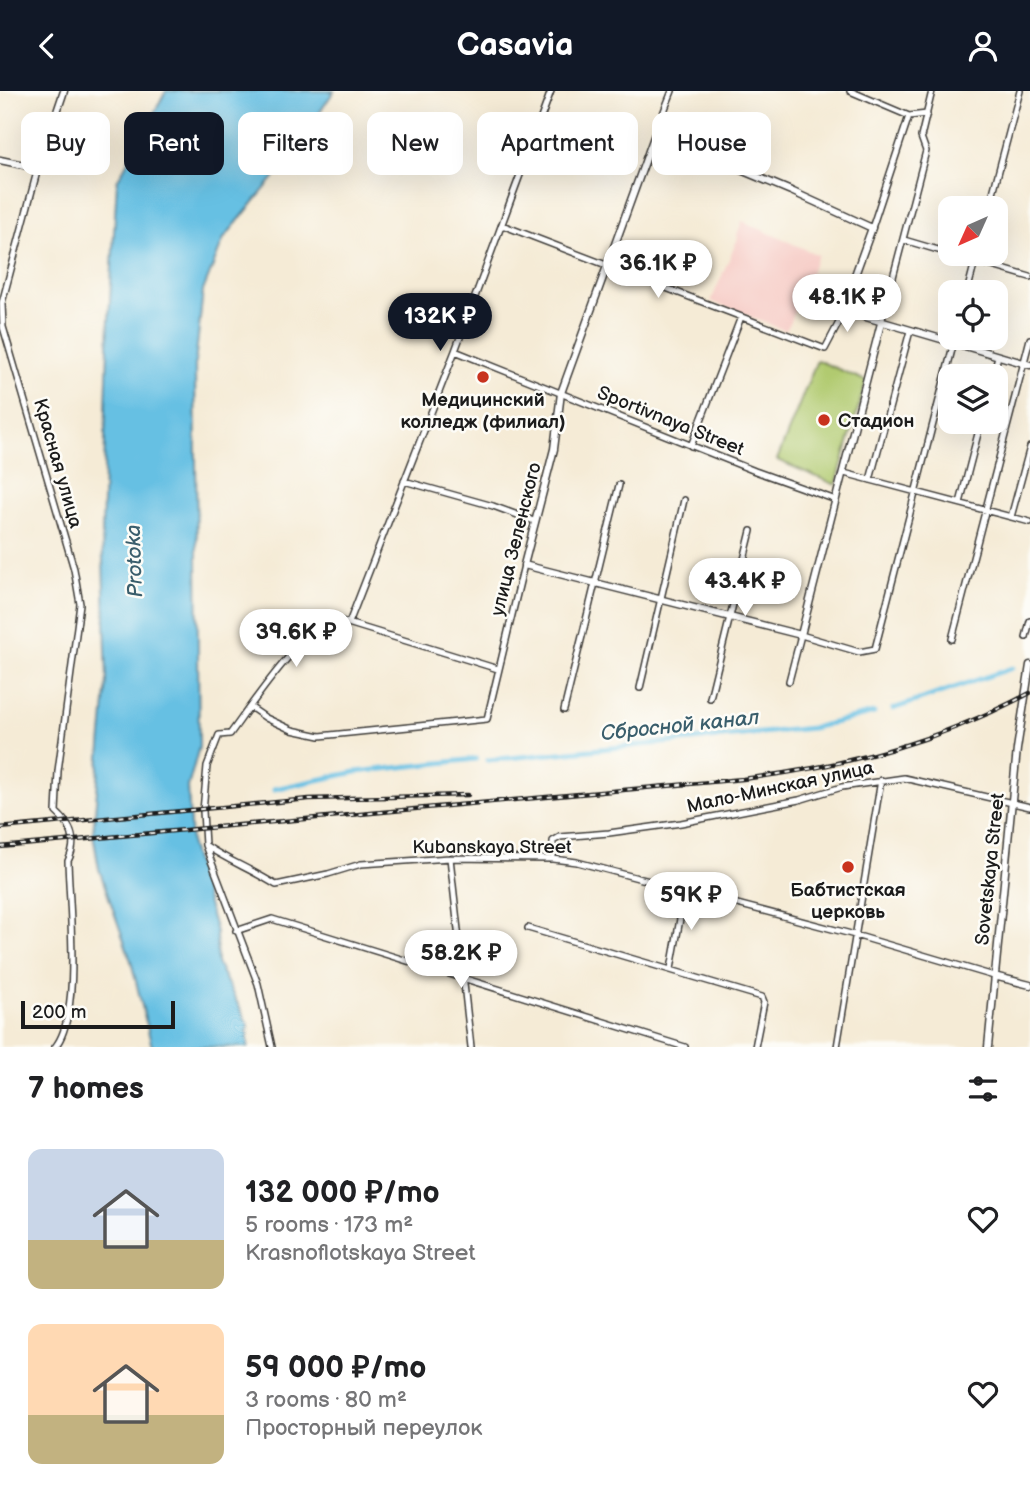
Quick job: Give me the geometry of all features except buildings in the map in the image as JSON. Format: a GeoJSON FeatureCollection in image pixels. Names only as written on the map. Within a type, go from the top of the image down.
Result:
{"type":"FeatureCollection","features":[{"type":"Feature","properties":{"kind":"street"},"geometry":{"type":"LineString","coordinates":[[57,112],[64,91]]}},
{"type":"Feature","properties":{"kind":"street"},"geometry":{"type":"LineString","coordinates":[[349,623],[455,351],[551,91]]}},
{"type":"Feature","properties":{"kind":"street","name":"улица Зеленского"},"geometry":{"type":"LineString","coordinates":[[664,112],[672,91]]}},
{"type":"Feature","properties":{"kind":"street"},"geometry":{"type":"LineString","coordinates":[[850,91],[909,116],[927,114]]}},
{"type":"Feature","properties":{"kind":"street"},"geometry":{"type":"LineString","coordinates":[[789,681],[926,151],[921,137],[932,91]]}},
{"type":"Feature","properties":{"kind":"street"},"geometry":{"type":"LineString","coordinates":[[992,196],[1020,91]]}},
{"type":"Feature","properties":{"kind":"street"},"geometry":{"type":"LineString","coordinates":[[909,116],[850,286],[854,305],[866,317],[938,337]]}},
{"type":"Feature","properties":{"kind":"street","name":"улица Зеленского"},"geometry":{"type":"LineString","coordinates":[[250,707],[292,730],[320,736],[487,719],[554,449],[561,393],[652,142]]}},
{"type":"Feature","properties":{"kind":"street"},"geometry":{"type":"LineString","coordinates":[[0,160],[21,165]]}},
{"type":"Feature","properties":{"kind":"street","name":"Красная улица"},"geometry":{"type":"LineString","coordinates":[[36,175],[2,303],[2,326],[74,569],[80,604],[58,771],[56,812],[71,827],[74,847],[68,861],[72,994],[64,1037],[55,1047]]}},
{"type":"Feature","properties":{"kind":"street"},"geometry":{"type":"LineString","coordinates":[[753,175],[872,228]]}},
{"type":"Feature","properties":{"kind":"street"},"geometry":{"type":"LineString","coordinates":[[502,225],[825,349],[846,309],[854,305]]}},
{"type":"Feature","properties":{"kind":"street"},"geometry":{"type":"LineString","coordinates":[[904,240],[938,250]]}},
{"type":"Feature","properties":{"kind":"street"},"geometry":{"type":"LineString","coordinates":[[992,266],[1030,277]]}},
{"type":"Feature","properties":{"kind":"street"},"geometry":{"type":"LineString","coordinates":[[691,446],[741,317]]}},
{"type":"Feature","properties":{"kind":"street"},"geometry":{"type":"LineString","coordinates":[[870,480],[909,331]]}},
{"type":"Feature","properties":{"kind":"street"},"geometry":{"type":"LineString","coordinates":[[952,639],[1027,364],[1030,339]]}},
{"type":"Feature","properties":{"kind":"street"},"geometry":{"type":"LineString","coordinates":[[524,565],[859,652],[875,649],[951,350]]}},
{"type":"Feature","properties":{"kind":"street"},"geometry":{"type":"LineString","coordinates":[[982,350],[1027,364]]}},
{"type":"Feature","properties":{"kind":"street","name":"Sportivnaya Street"},"geometry":{"type":"LineString","coordinates":[[455,351],[836,501]]}},
{"type":"Feature","properties":{"kind":"street"},"geometry":{"type":"LineString","coordinates":[[996,364],[998,356]]}},
{"type":"Feature","properties":{"kind":"street"},"geometry":{"type":"LineString","coordinates":[[960,503],[978,434]]}},
{"type":"Feature","properties":{"kind":"street"},"geometry":{"type":"LineString","coordinates":[[1011,517],[1030,447]]}},
{"type":"Feature","properties":{"kind":"street"},"geometry":{"type":"LineString","coordinates":[[844,473],[1030,522]]}},
{"type":"Feature","properties":{"kind":"street"},"geometry":{"type":"LineString","coordinates":[[404,481],[493,506],[534,521]]}},
{"type":"Feature","properties":{"kind":"street"},"geometry":{"type":"LineString","coordinates":[[564,710],[619,485]]}},
{"type":"Feature","properties":{"kind":"street"},"geometry":{"type":"LineString","coordinates":[[640,688],[684,500]]}},
{"type":"Feature","properties":{"kind":"street"},"geometry":{"type":"LineString","coordinates":[[710,698],[751,531]]}},
{"type":"Feature","properties":{"kind":"street"},"geometry":{"type":"LineString","coordinates":[[272,1047],[258,984],[205,845],[203,811],[207,766],[219,735],[230,734],[291,654],[330,620],[338,619],[498,669]]}},
{"type":"Feature","properties":{"kind":"street"},"geometry":{"type":"LineString","coordinates":[[1026,636],[1030,621]]}},
{"type":"Feature","properties":{"kind":"street","name":"Sovetskaya Street"},"geometry":{"type":"LineString","coordinates":[[988,1047],[1017,749],[1030,665]]}},
{"type":"Feature","properties":{"kind":"street","name":"Мало-Минская улица"},"geometry":{"type":"LineString","coordinates":[[553,859],[553,841],[560,837],[681,823],[799,800],[842,787],[881,780],[904,778],[1030,807]]}},
{"type":"Feature","properties":{"kind":"street"},"geometry":{"type":"LineString","coordinates":[[837,1047],[881,780]]}},
{"type":"Feature","properties":{"kind":"street","name":"Kubanskaya Street"},"geometry":{"type":"LineString","coordinates":[[205,845],[276,885],[361,864],[450,858],[553,859],[577,862],[855,935],[1030,985]]}},
{"type":"Feature","properties":{"kind":"street"},"geometry":{"type":"LineString","coordinates":[[450,858],[471,1047]]}},
{"type":"Feature","properties":{"kind":"street"},"geometry":{"type":"LineString","coordinates":[[671,969],[685,891]]}},
{"type":"Feature","properties":{"kind":"street"},"geometry":{"type":"LineString","coordinates":[[236,931],[272,919],[685,1047]]}},
{"type":"Feature","properties":{"kind":"street"},"geometry":{"type":"LineString","coordinates":[[528,928],[762,997],[764,1002],[755,1047]]}},
{"type":"Feature","properties":{"kind":"shaded area"},"geometry":{"type":"Polygon","coordinates":[[[742,221],[818,255],[786,331],[711,301],[738,238],[742,221]]]}},
{"type":"Feature","properties":{"kind":"green space","name":"Стадион"},"geometry":{"type":"Polygon","coordinates":[[[817,360],[866,381],[836,485],[777,460],[817,360]]]}},
{"type":"Feature","properties":{"kind":"water","name":"Protoka"},"geometry":{"type":"Polygon","coordinates":[[[166,91],[334,91],[320,112],[238,112],[238,175],[276,175],[224,238],[203,291],[195,365],[199,747],[188,787],[191,846],[216,932],[217,963],[248,1024],[248,1047],[152,1047],[131,961],[99,869],[93,834],[107,680],[102,531],[109,317],[117,181],[124,168],[124,175],[224,175],[224,112],[155,112],[166,91]]]}},
{"type":"Feature","properties":{"kind":"waterway","name":"Сбросной канал"},"geometry":{"type":"LineString","coordinates":[[893,709],[1012,668]]}},
{"type":"Feature","properties":{"kind":"waterway","name":"Сбросной канал"},"geometry":{"type":"LineString","coordinates":[[488,760],[812,728],[874,713]]}},
{"type":"Feature","properties":{"kind":"waterway","name":"Сбросной канал"},"geometry":{"type":"LineString","coordinates":[[274,789],[356,772],[476,759]]}},
{"type":"Feature","properties":{"kind":"railway"},"geometry":{"type":"LineString","coordinates":[[0,847],[781,774],[855,759],[926,738],[1030,693]]}},
{"type":"Feature","properties":{"kind":"railway"},"geometry":{"type":"LineString","coordinates":[[0,828],[309,799],[468,795]]}},
{"type":"Feature","properties":{"kind":"place","name":"Медицинский колледж (филиал)"},"geometry":{"type":"Point","coordinates":[483,377]}},
{"type":"Feature","properties":{"kind":"place","name":"Стадион"},"geometry":{"type":"Point","coordinates":[824,420]}},
{"type":"Feature","properties":{"kind":"place","name":"Бабтистская церковь"},"geometry":{"type":"Point","coordinates":[848,867]}}]}
